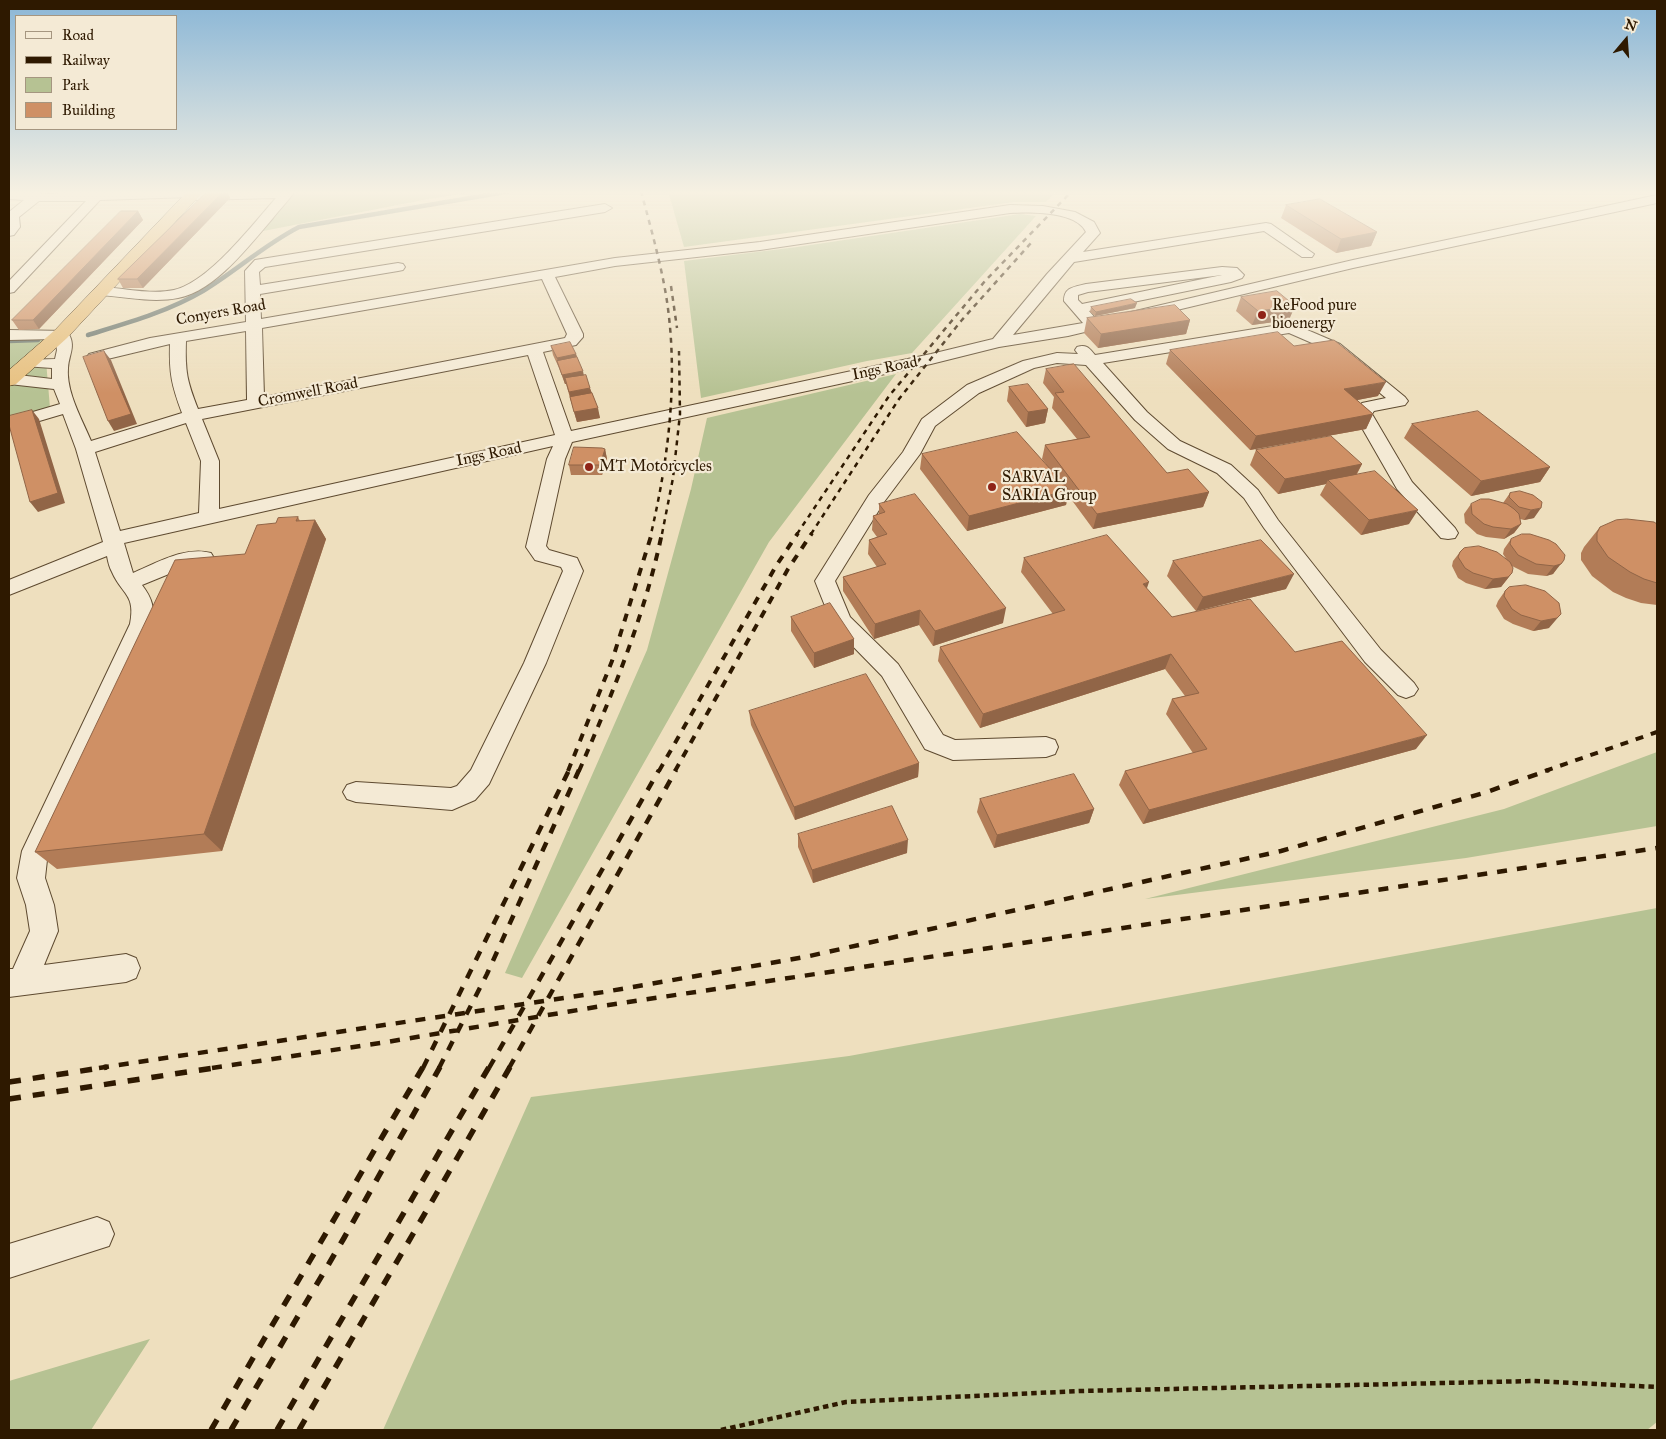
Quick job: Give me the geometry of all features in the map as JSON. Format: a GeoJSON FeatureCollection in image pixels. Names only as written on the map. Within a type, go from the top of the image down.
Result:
{"type":"FeatureCollection","features":[{"type":"Feature","properties":{"kind":"highway"},"geometry":{"type":"LineString","coordinates":[[9,380],[61,334],[133,258]]}},
{"type":"Feature","properties":{"kind":"street"},"geometry":{"type":"LineString","coordinates":[[9,288],[38,258]]}},
{"type":"Feature","properties":{"kind":"street"},"geometry":{"type":"LineString","coordinates":[[101,291],[168,295],[187,292],[229,258]]}},
{"type":"Feature","properties":{"kind":"street"},"geometry":{"type":"LineString","coordinates":[[256,404],[252,271],[260,263],[288,258]]}},
{"type":"Feature","properties":{"kind":"street"},"geometry":{"type":"LineString","coordinates":[[396,258],[405,299]]}},
{"type":"Feature","properties":{"kind":"street"},"geometry":{"type":"LineString","coordinates":[[615,262],[627,258]]}},
{"type":"Feature","properties":{"kind":"street","name":"Conyers Road"},"geometry":{"type":"LineString","coordinates":[[95,357],[178,338],[615,262],[650,258]]}},
{"type":"Feature","properties":{"kind":"street","name":"Conyers Road"},"geometry":{"type":"LineString","coordinates":[[999,342],[1070,258]]}},
{"type":"Feature","properties":{"kind":"street","name":"Ings Road"},"geometry":{"type":"LineString","coordinates":[[9,588],[114,542],[209,517],[931,359],[999,342],[1068,331],[1380,258]]}},
{"type":"Feature","properties":{"kind":"street"},"geometry":{"type":"LineString","coordinates":[[1118,265],[1136,260]]}},
{"type":"Feature","properties":{"kind":"street"},"geometry":{"type":"LineString","coordinates":[[253,291],[398,267]]}},
{"type":"Feature","properties":{"kind":"street"},"geometry":{"type":"LineString","coordinates":[[1078,309],[1231,278],[1237,275],[1232,272],[1222,271],[1084,289],[1071,293],[1070,297],[1078,309],[1094,325]]}},
{"type":"Feature","properties":{"kind":"street"},"geometry":{"type":"LineString","coordinates":[[1084,289],[1080,285],[1081,282],[1093,273]]}},
{"type":"Feature","properties":{"kind":"street","name":"Cromwell Road"},"geometry":{"type":"LineString","coordinates":[[85,449],[191,416],[564,344],[575,337],[547,275]]}},
{"type":"Feature","properties":{"kind":"street"},"geometry":{"type":"LineString","coordinates":[[1091,360],[1291,328],[1334,347],[1399,401],[1368,407],[1364,414],[1404,485],[1448,533]]}},
{"type":"Feature","properties":{"kind":"street"},"geometry":{"type":"LineString","coordinates":[[1068,331],[1140,416],[1174,445],[1224,469],[1251,494],[1271,524],[1373,656],[1406,689]]}},
{"type":"Feature","properties":{"kind":"street"},"geometry":{"type":"LineString","coordinates":[[9,335],[61,334],[65,344],[64,357],[60,366],[61,385],[85,449],[122,572],[136,590],[143,613],[141,624],[35,851],[31,878],[40,905],[44,931],[16,982]]}},
{"type":"Feature","properties":{"kind":"street"},"geometry":{"type":"LineString","coordinates":[[178,338],[177,371],[180,385],[210,461],[209,517]]}},
{"type":"Feature","properties":{"kind":"street"},"geometry":{"type":"LineString","coordinates":[[356,792],[452,799],[466,793],[480,777],[535,663],[573,571],[570,563],[542,555],[536,547],[556,459],[565,438],[534,350]]}},
{"type":"Feature","properties":{"kind":"street"},"geometry":{"type":"LineString","coordinates":[[30,363],[53,363],[60,366]]}},
{"type":"Feature","properties":{"kind":"street"},"geometry":{"type":"LineString","coordinates":[[9,380],[61,385]]}},
{"type":"Feature","properties":{"kind":"street"},"geometry":{"type":"LineString","coordinates":[[9,425],[69,407]]}},
{"type":"Feature","properties":{"kind":"street"},"geometry":{"type":"LineString","coordinates":[[16,982],[126,968]]}},
{"type":"Feature","properties":{"kind":"street"},"geometry":{"type":"LineString","coordinates":[[9,1261],[97,1234]]}},
{"type":"Feature","properties":{"kind":"lane"},"geometry":{"type":"LineString","coordinates":[[1046,747],[953,750],[934,742],[890,670],[841,621],[824,581],[876,499],[911,454],[928,423],[973,389],[1029,364],[1057,358],[1091,360]]}},
{"type":"Feature","properties":{"kind":"lane"},"geometry":{"type":"LineString","coordinates":[[136,590],[183,560],[219,557]]}},
{"type":"Feature","properties":{"kind":"path"},"geometry":{"type":"LineString","coordinates":[[722,1430],[846,1402],[1070,1391],[1534,1381],[1657,1388]]}},
{"type":"Feature","properties":{"kind":"green space"},"geometry":{"type":"Polygon","coordinates":[[[707,258],[998,258],[912,353],[867,361],[701,398],[684,261],[707,258]]]}},
{"type":"Feature","properties":{"kind":"green space"},"geometry":{"type":"Polygon","coordinates":[[[9,337],[44,337],[50,408],[9,421],[9,337]]]}},
{"type":"Feature","properties":{"kind":"green space"},"geometry":{"type":"Polygon","coordinates":[[[896,374],[769,542],[522,978],[505,973],[647,650],[691,489],[707,418],[896,374]]]}},
{"type":"Feature","properties":{"kind":"green space"},"geometry":{"type":"Polygon","coordinates":[[[1657,752],[1657,826],[1466,858],[1145,899],[1504,809],[1657,752]]]}},
{"type":"Feature","properties":{"kind":"green space"},"geometry":{"type":"Polygon","coordinates":[[[1657,908],[1657,1422],[1647,1430],[383,1430],[531,1097],[849,1056],[1657,908]]]}},
{"type":"Feature","properties":{"kind":"green space"},"geometry":{"type":"Polygon","coordinates":[[[150,1339],[91,1430],[9,1430],[9,1381],[150,1339]]]}},
{"type":"Feature","properties":{"kind":"building"},"geometry":{"type":"Polygon","coordinates":[[[74,258],[93,258],[33,320],[12,320],[74,258]]]}},
{"type":"Feature","properties":{"kind":"building"},"geometry":{"type":"Polygon","coordinates":[[[139,258],[158,258],[137,279],[118,279],[139,258]]]}},
{"type":"Feature","properties":{"kind":"building"},"geometry":{"type":"Polygon","coordinates":[[[1277,291],[1295,306],[1258,311],[1241,297],[1277,291]]]}},
{"type":"Feature","properties":{"kind":"building"},"geometry":{"type":"Polygon","coordinates":[[[1131,299],[1137,303],[1096,312],[1091,307],[1131,299]]]}},
{"type":"Feature","properties":{"kind":"building"},"geometry":{"type":"Polygon","coordinates":[[[1175,305],[1190,320],[1101,334],[1087,318],[1175,305]]]}},
{"type":"Feature","properties":{"kind":"building"},"geometry":{"type":"Polygon","coordinates":[[[1278,332],[1294,346],[1334,340],[1386,382],[1344,389],[1373,414],[1256,436],[1170,350],[1278,332]]]}},
{"type":"Feature","properties":{"kind":"building"},"geometry":{"type":"Polygon","coordinates":[[[570,342],[576,354],[557,358],[551,346],[570,342]]]}},
{"type":"Feature","properties":{"kind":"building"},"geometry":{"type":"Polygon","coordinates":[[[104,351],[131,414],[108,421],[83,357],[104,351]]]}},
{"type":"Feature","properties":{"kind":"building"},"geometry":{"type":"Polygon","coordinates":[[[577,357],[583,371],[562,375],[557,361],[577,357]]]}},
{"type":"Feature","properties":{"kind":"building"},"geometry":{"type":"Polygon","coordinates":[[[1074,364],[1167,473],[1188,469],[1209,492],[1097,514],[1045,445],[1090,437],[1055,393],[1064,392],[1046,369],[1074,364]]]}},
{"type":"Feature","properties":{"kind":"building"},"geometry":{"type":"Polygon","coordinates":[[[586,375],[590,388],[569,392],[565,378],[586,375]]]}},
{"type":"Feature","properties":{"kind":"building"},"geometry":{"type":"Polygon","coordinates":[[[1028,384],[1048,409],[1028,412],[1009,387],[1028,384]]]}},
{"type":"Feature","properties":{"kind":"building"},"geometry":{"type":"Polygon","coordinates":[[[592,393],[598,408],[574,412],[570,397],[592,393]]]}},
{"type":"Feature","properties":{"kind":"building"},"geometry":{"type":"Polygon","coordinates":[[[32,410],[58,493],[30,502],[9,425],[9,416],[32,410]]]}},
{"type":"Feature","properties":{"kind":"building"},"geometry":{"type":"Polygon","coordinates":[[[1478,411],[1550,467],[1481,481],[1412,424],[1478,411]]]}},
{"type":"Feature","properties":{"kind":"building","name":"SARVAL SARIA Group"},"geometry":{"type":"Polygon","coordinates":[[[1017,432],[1069,490],[969,516],[922,454],[1017,432]]]}},
{"type":"Feature","properties":{"kind":"building"},"geometry":{"type":"Polygon","coordinates":[[[1331,436],[1362,464],[1285,479],[1256,450],[1331,436]]]}},
{"type":"Feature","properties":{"kind":"building"},"geometry":{"type":"Polygon","coordinates":[[[574,447],[605,449],[600,465],[569,465],[574,447]]]}},
{"type":"Feature","properties":{"kind":"building"},"geometry":{"type":"Polygon","coordinates":[[[1375,471],[1418,510],[1369,520],[1328,480],[1375,471]]]}},
{"type":"Feature","properties":{"kind":"building"},"geometry":{"type":"Polygon","coordinates":[[[1520,491],[1533,495],[1542,502],[1541,508],[1531,510],[1519,507],[1509,497],[1510,493],[1520,491]]]}},
{"type":"Feature","properties":{"kind":"building"},"geometry":{"type":"Polygon","coordinates":[[[915,494],[1006,608],[935,631],[920,610],[875,624],[843,577],[886,564],[869,540],[887,534],[873,516],[885,512],[879,504],[915,494]]]}},
{"type":"Feature","properties":{"kind":"building"},"geometry":{"type":"Polygon","coordinates":[[[1481,499],[1489,499],[1507,504],[1519,514],[1521,524],[1511,529],[1484,524],[1472,514],[1471,504],[1481,499]]]}},
{"type":"Feature","properties":{"kind":"building"},"geometry":{"type":"Polygon","coordinates":[[[298,517],[296,521],[315,520],[204,834],[35,852],[175,560],[245,554],[257,525],[276,523],[278,518],[298,517]]]}},
{"type":"Feature","properties":{"kind":"building"},"geometry":{"type":"Polygon","coordinates":[[[1627,519],[1657,524],[1657,583],[1630,572],[1608,557],[1597,541],[1597,533],[1600,527],[1616,520],[1627,519]]]}},
{"type":"Feature","properties":{"kind":"building"},"geometry":{"type":"Polygon","coordinates":[[[1522,534],[1530,534],[1556,544],[1565,555],[1564,560],[1561,564],[1554,566],[1536,564],[1518,555],[1510,544],[1511,539],[1522,534]]]}},
{"type":"Feature","properties":{"kind":"building"},"geometry":{"type":"Polygon","coordinates":[[[1107,535],[1149,582],[1143,584],[1172,617],[1250,599],[1295,652],[1342,641],[1427,735],[1149,810],[1125,771],[1207,749],[1172,699],[1199,693],[1171,654],[983,714],[940,647],[1065,610],[1024,558],[1107,535]]]}},
{"type":"Feature","properties":{"kind":"building"},"geometry":{"type":"Polygon","coordinates":[[[1261,540],[1294,574],[1203,597],[1173,561],[1261,540]]]}},
{"type":"Feature","properties":{"kind":"building"},"geometry":{"type":"Polygon","coordinates":[[[1479,546],[1497,552],[1510,562],[1513,568],[1512,573],[1508,577],[1493,579],[1473,573],[1465,568],[1458,557],[1460,552],[1464,548],[1479,546]]]}},
{"type":"Feature","properties":{"kind":"building"},"geometry":{"type":"Polygon","coordinates":[[[1526,585],[1545,591],[1559,603],[1561,614],[1557,618],[1541,621],[1521,615],[1512,609],[1504,596],[1505,591],[1509,587],[1526,585]]]}},
{"type":"Feature","properties":{"kind":"building"},"geometry":{"type":"Polygon","coordinates":[[[830,603],[854,639],[814,653],[791,617],[830,603]]]}},
{"type":"Feature","properties":{"kind":"building"},"geometry":{"type":"Polygon","coordinates":[[[866,674],[919,763],[794,807],[749,711],[866,674]]]}},
{"type":"Feature","properties":{"kind":"building"},"geometry":{"type":"Polygon","coordinates":[[[1074,774],[1094,809],[997,835],[980,799],[1074,774]]]}},
{"type":"Feature","properties":{"kind":"building"},"geometry":{"type":"Polygon","coordinates":[[[892,806],[908,840],[812,870],[798,834],[892,806]]]}},
{"type":"Feature","properties":{"kind":"waterway"},"geometry":{"type":"LineString","coordinates":[[88,335],[175,305],[203,291],[251,258]]}},
{"type":"Feature","properties":{"kind":"waterway"},"geometry":{"type":"LineString","coordinates":[[9,341],[38,340]]}},
{"type":"Feature","properties":{"kind":"railway"},"geometry":{"type":"LineString","coordinates":[[651,534],[663,475],[672,385],[670,325],[658,258]]}},
{"type":"Feature","properties":{"kind":"railway"},"geometry":{"type":"LineString","coordinates":[[797,534],[889,396],[985,281],[1007,258]]}},
{"type":"Feature","properties":{"kind":"railway"},"geometry":{"type":"LineString","coordinates":[[811,534],[899,399],[961,321],[1017,258]]}},
{"type":"Feature","properties":{"kind":"railway"},"geometry":{"type":"LineString","coordinates":[[671,286],[677,328]]}},
{"type":"Feature","properties":{"kind":"railway"},"geometry":{"type":"LineString","coordinates":[[662,534],[673,478],[680,414],[679,351]]}},
{"type":"Feature","properties":{"kind":"railway"},"geometry":{"type":"LineString","coordinates":[[568,771],[612,661],[652,533]]}},
{"type":"Feature","properties":{"kind":"railway"},"geometry":{"type":"LineString","coordinates":[[579,771],[604,713],[637,624],[662,533]]}},
{"type":"Feature","properties":{"kind":"railway"},"geometry":{"type":"LineString","coordinates":[[659,771],[776,566],[798,533]]}},
{"type":"Feature","properties":{"kind":"railway"},"geometry":{"type":"LineString","coordinates":[[675,771],[788,569],[812,533]]}},
{"type":"Feature","properties":{"kind":"railway"},"geometry":{"type":"LineString","coordinates":[[1545,771],[1657,732]]}},
{"type":"Feature","properties":{"kind":"railway"},"geometry":{"type":"LineString","coordinates":[[449,1015],[569,770]]}},
{"type":"Feature","properties":{"kind":"railway"},"geometry":{"type":"LineString","coordinates":[[467,1013],[487,974],[579,770]]}},
{"type":"Feature","properties":{"kind":"railway"},"geometry":{"type":"LineString","coordinates":[[526,1004],[659,770]]}},
{"type":"Feature","properties":{"kind":"railway"},"geometry":{"type":"LineString","coordinates":[[547,1001],[676,770]]}},
{"type":"Feature","properties":{"kind":"railway"},"geometry":{"type":"LineString","coordinates":[[547,1001],[805,957],[1281,851],[1484,793],[1549,770]]}},
{"type":"Feature","properties":{"kind":"railway"},"geometry":{"type":"LineString","coordinates":[[538,1017],[1657,848]]}},
{"type":"Feature","properties":{"kind":"railway"},"geometry":{"type":"LineString","coordinates":[[526,1004],[547,1001]]}},
{"type":"Feature","properties":{"kind":"railway"},"geometry":{"type":"LineString","coordinates":[[538,1017],[547,1001]]}},
{"type":"Feature","properties":{"kind":"railway"},"geometry":{"type":"LineString","coordinates":[[467,1013],[526,1004]]}},
{"type":"Feature","properties":{"kind":"railway"},"geometry":{"type":"LineString","coordinates":[[516,1020],[526,1004]]}},
{"type":"Feature","properties":{"kind":"railway"},"geometry":{"type":"LineString","coordinates":[[449,1015],[467,1013]]}},
{"type":"Feature","properties":{"kind":"railway"},"geometry":{"type":"LineString","coordinates":[[458,1030],[467,1013]]}},
{"type":"Feature","properties":{"kind":"railway"},"geometry":{"type":"LineString","coordinates":[[99,1068],[449,1015]]}},
{"type":"Feature","properties":{"kind":"railway"},"geometry":{"type":"LineString","coordinates":[[440,1033],[449,1015]]}},
{"type":"Feature","properties":{"kind":"railway"},"geometry":{"type":"LineString","coordinates":[[509,1068],[538,1017]]}},
{"type":"Feature","properties":{"kind":"railway"},"geometry":{"type":"LineString","coordinates":[[516,1020],[538,1017]]}},
{"type":"Feature","properties":{"kind":"railway"},"geometry":{"type":"LineString","coordinates":[[458,1030],[516,1020]]}},
{"type":"Feature","properties":{"kind":"railway"},"geometry":{"type":"LineString","coordinates":[[489,1068],[516,1020]]}},
{"type":"Feature","properties":{"kind":"railway"},"geometry":{"type":"LineString","coordinates":[[439,1068],[458,1030]]}},
{"type":"Feature","properties":{"kind":"railway"},"geometry":{"type":"LineString","coordinates":[[440,1033],[458,1030]]}},
{"type":"Feature","properties":{"kind":"railway"},"geometry":{"type":"LineString","coordinates":[[212,1068],[440,1033]]}},
{"type":"Feature","properties":{"kind":"railway"},"geometry":{"type":"LineString","coordinates":[[423,1068],[440,1033]]}},
{"type":"Feature","properties":{"kind":"railway"},"geometry":{"type":"LineString","coordinates":[[9,1082],[107,1067]]}},
{"type":"Feature","properties":{"kind":"railway"},"geometry":{"type":"LineString","coordinates":[[9,1099],[220,1067]]}},
{"type":"Feature","properties":{"kind":"railway"},"geometry":{"type":"LineString","coordinates":[[211,1430],[423,1067]]}},
{"type":"Feature","properties":{"kind":"railway"},"geometry":{"type":"LineString","coordinates":[[231,1430],[344,1238],[440,1067]]}},
{"type":"Feature","properties":{"kind":"railway"},"geometry":{"type":"LineString","coordinates":[[277,1430],[489,1067]]}},
{"type":"Feature","properties":{"kind":"railway"},"geometry":{"type":"LineString","coordinates":[[299,1430],[510,1067]]}},
{"type":"Feature","properties":{"kind":"place","name":"ReFood pure bioenergy"},"geometry":{"type":"Point","coordinates":[1262,315]}},
{"type":"Feature","properties":{"kind":"place","name":"MT Motorcycles"},"geometry":{"type":"Point","coordinates":[589,467]}},
{"type":"Feature","properties":{"kind":"place","name":"SARVAL SARIA Group"},"geometry":{"type":"Point","coordinates":[992,487]}}]}
